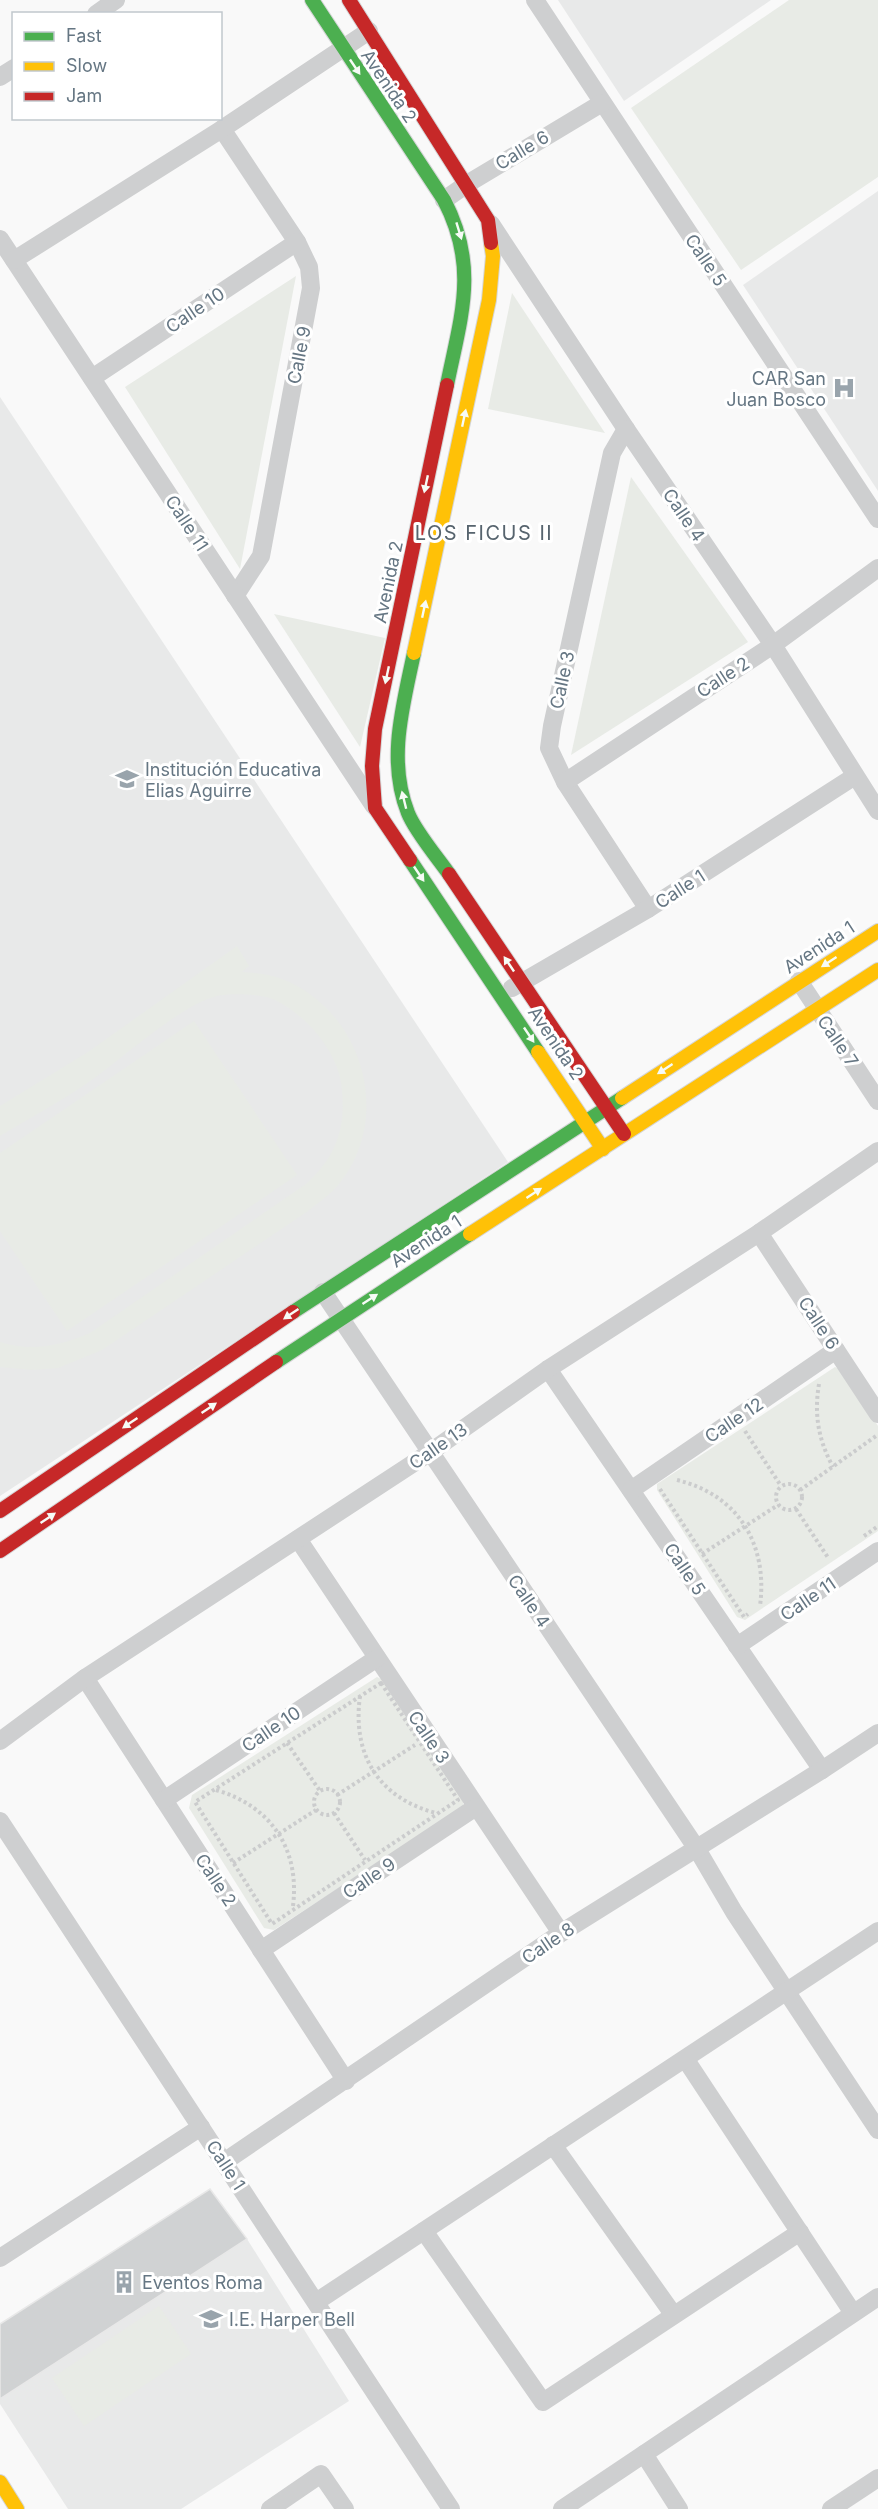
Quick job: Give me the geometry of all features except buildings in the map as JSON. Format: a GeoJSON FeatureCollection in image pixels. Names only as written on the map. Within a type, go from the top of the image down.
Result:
{"type":"FeatureCollection","features":[{"type":"Feature","properties":{"kind":"street"},"geometry":{"type":"LineString","coordinates":[[98,12],[116,0]]}},
{"type":"Feature","properties":{"kind":"street","name":"Avenida 2"},"geometry":{"type":"LineString","coordinates":[[312,0],[444,200],[459,226],[465,254],[465,298],[375,729],[372,766],[375,808],[586,1120],[603,1149]]}},
{"type":"Feature","properties":{"kind":"street","name":"Avenida 2"},"geometry":{"type":"LineString","coordinates":[[349,0],[467,183],[488,220],[493,256],[489,300],[398,734],[398,774],[408,813],[624,1134]]}},
{"type":"Feature","properties":{"kind":"street","name":"Calle 5"},"geometry":{"type":"LineString","coordinates":[[535,0],[878,519]]}},
{"type":"Feature","properties":{"kind":"street"},"geometry":{"type":"LineString","coordinates":[[14,260],[222,129],[369,31]]}},
{"type":"Feature","properties":{"kind":"street","name":"Calle 6"},"geometry":{"type":"LineString","coordinates":[[444,200],[467,183],[602,103]]}},
{"type":"Feature","properties":{"kind":"street","name":"Calle 9"},"geometry":{"type":"LineString","coordinates":[[222,129],[297,242],[309,267],[311,288],[261,556],[235,596]]}},
{"type":"Feature","properties":{"kind":"street","name":"Calle 4"},"geometry":{"type":"LineString","coordinates":[[488,220],[772,645],[878,811]]}},
{"type":"Feature","properties":{"kind":"street","name":"Calle 11"},"geometry":{"type":"LineString","coordinates":[[0,238],[375,808]]}},
{"type":"Feature","properties":{"kind":"street","name":"Calle 10"},"geometry":{"type":"LineString","coordinates":[[92,378],[297,242]]}},
{"type":"Feature","properties":{"kind":"street","name":"Calle 3"},"geometry":{"type":"LineString","coordinates":[[626,429],[612,453],[549,748],[565,782],[648,909]]}},
{"type":"Feature","properties":{"kind":"street","name":"Calle 2"},"geometry":{"type":"LineString","coordinates":[[565,782],[772,645],[878,568]]}},
{"type":"Feature","properties":{"kind":"street","name":"Calle 1"},"geometry":{"type":"LineString","coordinates":[[502,995],[648,909],[855,776]]}},
{"type":"Feature","properties":{"kind":"street","name":"Avenida 1"},"geometry":{"type":"LineString","coordinates":[[0,1511],[323,1293],[878,931]]}},
{"type":"Feature","properties":{"kind":"street","name":"Avenida 1"},"geometry":{"type":"LineString","coordinates":[[0,1551],[340,1318],[878,970]]}},
{"type":"Feature","properties":{"kind":"street","name":"Calle 7"},"geometry":{"type":"LineString","coordinates":[[799,981],[878,1101]]}},
{"type":"Feature","properties":{"kind":"street","name":"Calle 13"},"geometry":{"type":"LineString","coordinates":[[0,1741],[85,1678],[429,1453],[548,1369],[759,1233],[878,1151]]}},
{"type":"Feature","properties":{"kind":"street","name":"Calle 6"},"geometry":{"type":"LineString","coordinates":[[759,1233],[836,1350],[874,1421]]}},
{"type":"Feature","properties":{"kind":"street","name":"Calle 4"},"geometry":{"type":"LineString","coordinates":[[323,1293],[697,1849],[734,1912],[878,2130]]}},
{"type":"Feature","properties":{"kind":"street","name":"Calle 12"},"geometry":{"type":"LineString","coordinates":[[631,1490],[836,1350]]}},
{"type":"Feature","properties":{"kind":"street","name":"Calle 5"},"geometry":{"type":"LineString","coordinates":[[548,1369],[822,1770]]}},
{"type":"Feature","properties":{"kind":"street","name":"Calle 3"},"geometry":{"type":"LineString","coordinates":[[298,1539],[561,1933]]}},
{"type":"Feature","properties":{"kind":"street","name":"Calle 11"},"geometry":{"type":"LineString","coordinates":[[738,1646],[878,1551]]}},
{"type":"Feature","properties":{"kind":"street","name":"Calle 10"},"geometry":{"type":"LineString","coordinates":[[164,1800],[377,1658]]}},
{"type":"Feature","properties":{"kind":"street","name":"Calle 2"},"geometry":{"type":"LineString","coordinates":[[85,1678],[346,2081]]}},
{"type":"Feature","properties":{"kind":"street","name":"Calle 8"},"geometry":{"type":"LineString","coordinates":[[224,2162],[561,1933],[878,1733]]}},
{"type":"Feature","properties":{"kind":"street","name":"Calle 9"},"geometry":{"type":"LineString","coordinates":[[261,1950],[476,1807]]}},
{"type":"Feature","properties":{"kind":"street","name":"Calle 1"},"geometry":{"type":"LineString","coordinates":[[0,1821],[451,2509]]}},
{"type":"Feature","properties":{"kind":"street"},"geometry":{"type":"LineString","coordinates":[[316,2302],[686,2060],[878,1931]]}},
{"type":"Feature","properties":{"kind":"street"},"geometry":{"type":"LineString","coordinates":[[686,2060],[853,2313]]}},
{"type":"Feature","properties":{"kind":"street"},"geometry":{"type":"LineString","coordinates":[[0,2258],[201,2127]]}},
{"type":"Feature","properties":{"kind":"street"},"geometry":{"type":"LineString","coordinates":[[553,2145],[673,2314]]}},
{"type":"Feature","properties":{"kind":"street"},"geometry":{"type":"LineString","coordinates":[[424,2231],[543,2402],[800,2232]]}},
{"type":"Feature","properties":{"kind":"street"},"geometry":{"type":"LineString","coordinates":[[562,2509],[878,2297]]}},
{"type":"Feature","properties":{"kind":"street"},"geometry":{"type":"LineString","coordinates":[[644,2454],[679,2509]]}},
{"type":"Feature","properties":{"kind":"street"},"geometry":{"type":"LineString","coordinates":[[270,2509],[321,2474],[345,2509]]}},
{"type":"Feature","properties":{"kind":"street"},"geometry":{"type":"LineString","coordinates":[[831,2509],[878,2478]]}},
{"type":"Feature","properties":{"kind":"street"},"geometry":{"type":"LineString","coordinates":[[0,2482],[17,2509]]}},
{"type":"Feature","properties":{"kind":"path"},"geometry":{"type":"LineString","coordinates":[[810,1388],[827,1377]]}},
{"type":"Feature","properties":{"kind":"path"},"geometry":{"type":"LineString","coordinates":[[819,1382],[816,1417],[825,1451],[833,1467]]}},
{"type":"Feature","properties":{"kind":"path"},"geometry":{"type":"LineString","coordinates":[[800,1490],[877,1438],[874,1421]]}},
{"type":"Feature","properties":{"kind":"path"},"geometry":{"type":"LineString","coordinates":[[736,1437],[754,1425]]}},
{"type":"Feature","properties":{"kind":"path"},"geometry":{"type":"LineString","coordinates":[[745,1431],[781,1486]]}},
{"type":"Feature","properties":{"kind":"path"},"geometry":{"type":"LineString","coordinates":[[682,1473],[673,1479],[698,1487],[721,1500],[745,1526],[759,1556],[762,1589],[760,1606]]}},
{"type":"Feature","properties":{"kind":"path"},"geometry":{"type":"LineString","coordinates":[[666,1484],[660,1488],[744,1617]]}},
{"type":"Feature","properties":{"kind":"path"},"geometry":{"type":"LineString","coordinates":[[792,1484],[800,1490],[803,1496],[802,1503],[796,1509],[783,1509],[778,1505],[776,1494],[781,1486],[792,1484]]}},
{"type":"Feature","properties":{"kind":"path"},"geometry":{"type":"LineString","coordinates":[[702,1554],[778,1505]]}},
{"type":"Feature","properties":{"kind":"path"},"geometry":{"type":"LineString","coordinates":[[796,1509],[829,1559]]}},
{"type":"Feature","properties":{"kind":"path"},"geometry":{"type":"LineString","coordinates":[[381,1683],[458,1800],[272,1924],[195,1802],[360,1696],[381,1683]]}},
{"type":"Feature","properties":{"kind":"path"},"geometry":{"type":"LineString","coordinates":[[360,1696],[357,1716],[359,1735],[364,1754],[373,1772],[383,1784],[407,1803],[436,1814]]}},
{"type":"Feature","properties":{"kind":"path"},"geometry":{"type":"LineString","coordinates":[[337,1795],[419,1742]]}},
{"type":"Feature","properties":{"kind":"path"},"geometry":{"type":"LineString","coordinates":[[287,1743],[320,1791]]}},
{"type":"Feature","properties":{"kind":"path"},"geometry":{"type":"LineString","coordinates":[[215,1789],[237,1797],[258,1810],[279,1834],[288,1851],[293,1871],[295,1890],[293,1910]]}},
{"type":"Feature","properties":{"kind":"path"},"geometry":{"type":"LineString","coordinates":[[316,1810],[314,1797],[320,1791],[328,1790],[337,1795]]}},
{"type":"Feature","properties":{"kind":"path"},"geometry":{"type":"LineString","coordinates":[[316,1810],[325,1815],[334,1813],[339,1807],[337,1795]]}},
{"type":"Feature","properties":{"kind":"path"},"geometry":{"type":"LineString","coordinates":[[234,1863],[316,1810]]}},
{"type":"Feature","properties":{"kind":"path"},"geometry":{"type":"LineString","coordinates":[[334,1813],[366,1861]]}},
{"type":"Feature","properties":{"kind":"shaded area"},"geometry":{"type":"Polygon","coordinates":[[[558,0],[771,0],[624,101],[558,0]]]}},
{"type":"Feature","properties":{"kind":"shaded area"},"geometry":{"type":"Polygon","coordinates":[[[789,0],[878,0],[878,177],[741,270],[631,108],[789,0]]]}},
{"type":"Feature","properties":{"kind":"shaded area","name":"CAR San Juan Bosco"},"geometry":{"type":"Polygon","coordinates":[[[878,191],[878,491],[743,285],[878,191]]]}},
{"type":"Feature","properties":{"kind":"shaded area"},"geometry":{"type":"Polygon","coordinates":[[[296,276],[240,569],[125,387],[296,276]]]}},
{"type":"Feature","properties":{"kind":"shaded area"},"geometry":{"type":"Polygon","coordinates":[[[512,293],[605,433],[488,409],[512,293]]]}},
{"type":"Feature","properties":{"kind":"shaded area","name":"Institución Educativa Elias Aguirre"},"geometry":{"type":"Polygon","coordinates":[[[0,397],[508,1162],[0,1496],[0,397]]]}},
{"type":"Feature","properties":{"kind":"shaded area"},"geometry":{"type":"Polygon","coordinates":[[[631,477],[748,642],[571,755],[631,477]]]}},
{"type":"Feature","properties":{"kind":"shaded area"},"geometry":{"type":"Polygon","coordinates":[[[274,614],[385,638],[360,747],[274,614]]]}},
{"type":"Feature","properties":{"kind":"shaded area"},"geometry":{"type":"Polygon","coordinates":[[[237,946],[249,966],[242,972],[277,977],[310,994],[332,1015],[350,1040],[361,1068],[366,1097],[365,1128],[356,1157],[336,1188],[308,1211],[102,1350],[58,1368],[33,1370],[0,1367],[0,1342],[23,1347],[45,1346],[90,1333],[306,1184],[326,1162],[333,1150],[341,1126],[343,1098],[339,1073],[328,1049],[305,1021],[291,1009],[270,998],[247,995],[217,996],[187,1010],[170,1020],[82,1087],[0,1136],[0,1106],[88,1052],[237,946]]]}},
{"type":"Feature","properties":{"kind":"shaded area"},"geometry":{"type":"Polygon","coordinates":[[[194,1021],[297,1175],[67,1331],[0,1231],[0,1153],[194,1021]]]}},
{"type":"Feature","properties":{"kind":"shaded area"},"geometry":{"type":"Polygon","coordinates":[[[835,1367],[843,1371],[878,1426],[878,1531],[745,1620],[737,1617],[657,1490],[657,1484],[835,1367]]]}},
{"type":"Feature","properties":{"kind":"shaded area"},"geometry":{"type":"Polygon","coordinates":[[[377,1677],[383,1680],[464,1799],[463,1807],[274,1930],[264,1928],[189,1808],[192,1795],[377,1677]]]}},
{"type":"Feature","properties":{"kind":"shaded area","name":"I.E. Harper Bell"},"geometry":{"type":"Polygon","coordinates":[[[247,2239],[349,2401],[181,2509],[68,2509],[0,2404],[0,2399],[247,2239]]]}},
{"type":"Feature","properties":{"kind":"shaded area"},"geometry":{"type":"Polygon","coordinates":[[[159,2306],[191,2354],[84,2426],[52,2378],[159,2306]]]}},
{"type":"Feature","properties":{"kind":"traffic: fast"},"geometry":{"type":"LineString","coordinates":[[312,0],[444,200],[455,224],[461,247],[464,292],[447,385]]}},
{"type":"Feature","properties":{"kind":"traffic: fast"},"geometry":{"type":"LineString","coordinates":[[414,653],[399,733],[398,753],[402,793],[411,820],[449,874]]}},
{"type":"Feature","properties":{"kind":"traffic: fast"},"geometry":{"type":"LineString","coordinates":[[410,860],[538,1052]]}},
{"type":"Feature","properties":{"kind":"traffic: fast"},"geometry":{"type":"LineString","coordinates":[[293,1312],[622,1098]]}},
{"type":"Feature","properties":{"kind":"traffic: fast"},"geometry":{"type":"LineString","coordinates":[[276,1362],[470,1234]]}},
{"type":"Feature","properties":{"kind":"traffic: slow"},"geometry":{"type":"LineString","coordinates":[[414,653],[489,300],[493,256],[491,243]]}},
{"type":"Feature","properties":{"kind":"traffic: slow"},"geometry":{"type":"LineString","coordinates":[[622,1098],[878,931]]}},
{"type":"Feature","properties":{"kind":"traffic: slow"},"geometry":{"type":"LineString","coordinates":[[470,1234],[878,970]]}},
{"type":"Feature","properties":{"kind":"traffic: slow"},"geometry":{"type":"LineString","coordinates":[[538,1052],[603,1149]]}},
{"type":"Feature","properties":{"kind":"traffic: slow"},"geometry":{"type":"LineString","coordinates":[[0,2482],[17,2509]]}},
{"type":"Feature","properties":{"kind":"traffic: jam"},"geometry":{"type":"LineString","coordinates":[[349,0],[488,220],[491,243]]}},
{"type":"Feature","properties":{"kind":"traffic: jam"},"geometry":{"type":"LineString","coordinates":[[410,860],[375,808],[372,766],[375,729],[447,385]]}},
{"type":"Feature","properties":{"kind":"traffic: jam"},"geometry":{"type":"LineString","coordinates":[[449,874],[624,1134]]}},
{"type":"Feature","properties":{"kind":"traffic: jam"},"geometry":{"type":"LineString","coordinates":[[0,1511],[293,1312]]}},
{"type":"Feature","properties":{"kind":"traffic: jam"},"geometry":{"type":"LineString","coordinates":[[0,1551],[276,1362]]}},
{"type":"Feature","properties":{"kind":"place","name":"CAR San Juan Bosco"},"geometry":{"type":"Point","coordinates":[844,388]}},
{"type":"Feature","properties":{"kind":"place","name":"Institución Educativa Elias Aguirre"},"geometry":{"type":"Point","coordinates":[127,779]}},
{"type":"Feature","properties":{"kind":"place","name":"Eventos Roma"},"geometry":{"type":"Point","coordinates":[124,2282]}},
{"type":"Feature","properties":{"kind":"place","name":"I.E. Harper Bell"},"geometry":{"type":"Point","coordinates":[211,2319]}},
{"type":"Feature","properties":{"kind":"district","name":"LOS FICUS II"},"geometry":{"type":"Point","coordinates":[484,533]}}]}
